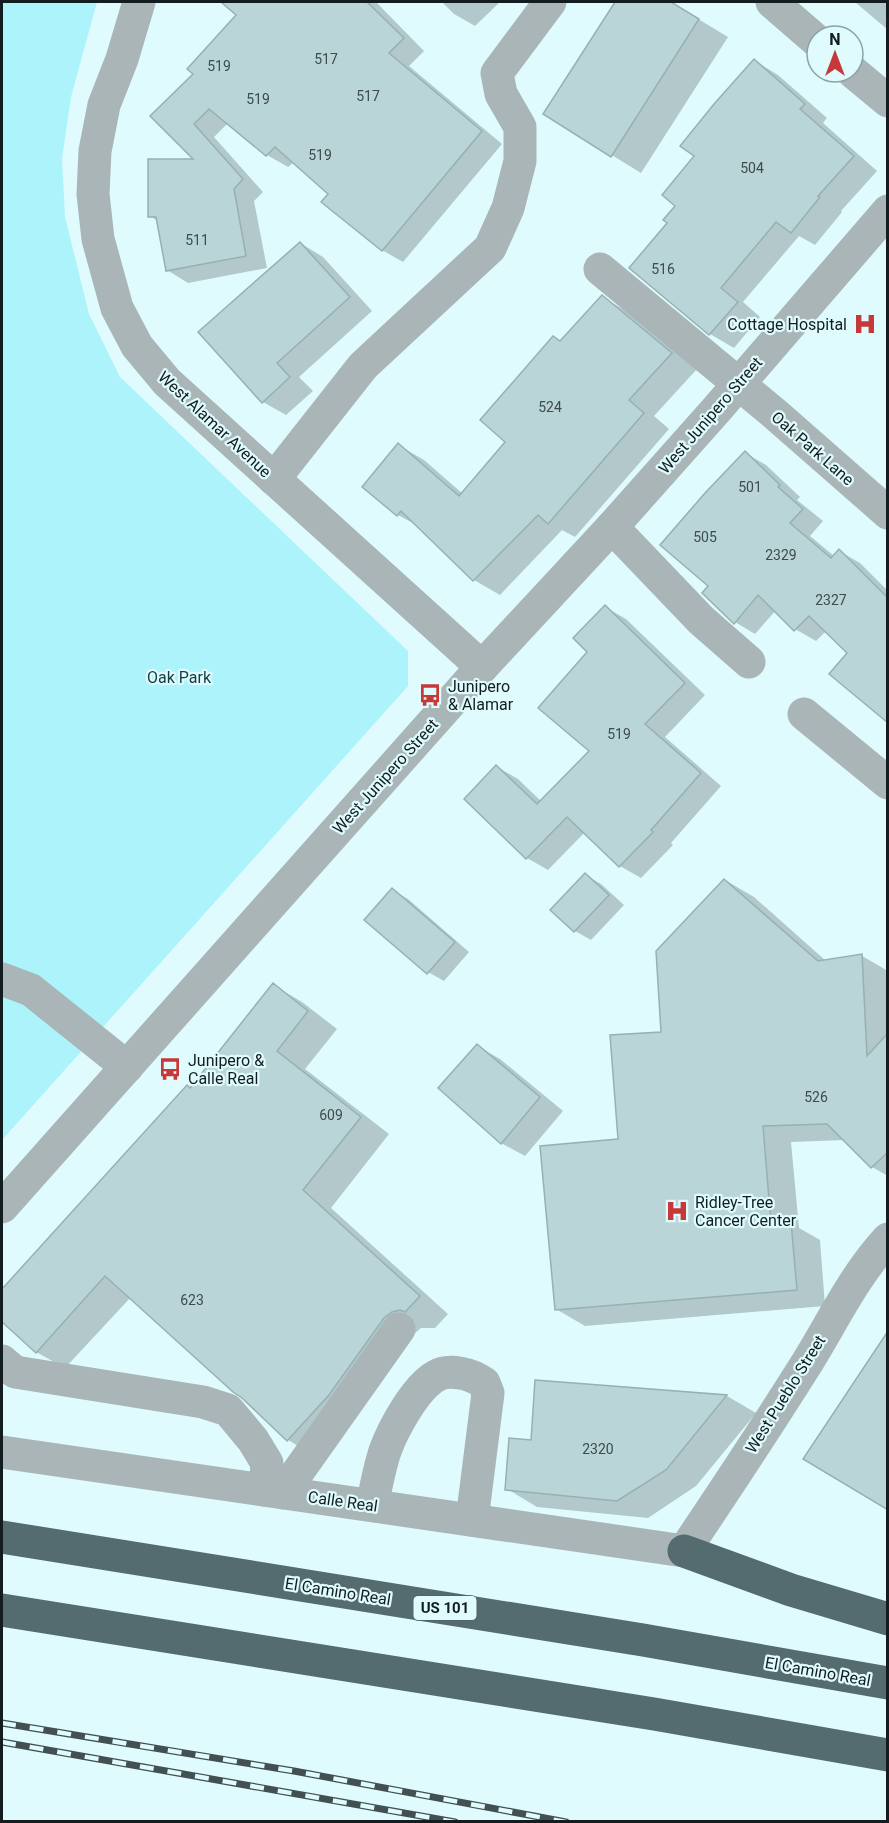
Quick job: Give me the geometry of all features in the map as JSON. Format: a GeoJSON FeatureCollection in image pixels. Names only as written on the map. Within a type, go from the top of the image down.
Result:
{"type":"FeatureCollection","features":[{"type":"Feature","properties":{"kind":"highway","name":"El Camino Real"},"geometry":{"type":"LineString","coordinates":[[2,1537],[643,1640],[888,1683]]}},
{"type":"Feature","properties":{"kind":"highway"},"geometry":{"type":"LineString","coordinates":[[684,1551],[791,1590],[888,1618]]}},
{"type":"Feature","properties":{"kind":"highway"},"geometry":{"type":"LineString","coordinates":[[2,1610],[654,1714],[888,1755]]}},
{"type":"Feature","properties":{"kind":"street","name":"West Alamar Avenue"},"geometry":{"type":"LineString","coordinates":[[139,2],[123,59],[104,105],[95,151],[93,194],[98,239],[117,308],[137,346],[167,382],[482,667]]}},
{"type":"Feature","properties":{"kind":"street"},"geometry":{"type":"LineString","coordinates":[[274,479],[363,366],[490,248],[508,208],[520,161],[520,127],[501,94],[497,73],[550,2]]}},
{"type":"Feature","properties":{"kind":"street"},"geometry":{"type":"LineString","coordinates":[[772,2],[805,31]]}},
{"type":"Feature","properties":{"kind":"street"},"geometry":{"type":"LineString","coordinates":[[865,82],[888,101]]}},
{"type":"Feature","properties":{"kind":"street","name":"West Junipero Street"},"geometry":{"type":"LineString","coordinates":[[2,1207],[482,667],[612,527],[888,211]]}},
{"type":"Feature","properties":{"kind":"street","name":"Oak Park Lane"},"geometry":{"type":"LineString","coordinates":[[600,269],[888,513]]}},
{"type":"Feature","properties":{"kind":"street"},"geometry":{"type":"LineString","coordinates":[[612,527],[701,620],[749,662]]}},
{"type":"Feature","properties":{"kind":"street"},"geometry":{"type":"LineString","coordinates":[[804,714],[888,783]]}},
{"type":"Feature","properties":{"kind":"street"},"geometry":{"type":"LineString","coordinates":[[2,979],[31,990],[127,1067]]}},
{"type":"Feature","properties":{"kind":"street","name":"West Pueblo Street"},"geometry":{"type":"LineString","coordinates":[[684,1551],[806,1364],[843,1299],[870,1258],[888,1239]]}},
{"type":"Feature","properties":{"kind":"street"},"geometry":{"type":"LineString","coordinates":[[274,1491],[399,1329]]}},
{"type":"Feature","properties":{"kind":"street"},"geometry":{"type":"LineString","coordinates":[[2,1361],[15,1372],[203,1402],[228,1410],[253,1440],[267,1463],[274,1491]]}},
{"type":"Feature","properties":{"kind":"street"},"geometry":{"type":"LineString","coordinates":[[372,1505],[385,1451],[401,1418],[417,1395],[436,1375],[447,1372],[467,1374],[484,1383],[488,1393],[472,1520]]}},
{"type":"Feature","properties":{"kind":"street","name":"Calle Real"},"geometry":{"type":"LineString","coordinates":[[2,1452],[684,1551]]}},
{"type":"Feature","properties":{"kind":"green space","name":"Oak Park"},"geometry":{"type":"Polygon","coordinates":[[[2,2],[97,2],[71,97],[62,159],[65,217],[89,314],[120,377],[408,651],[408,686],[2,1140],[2,2]]]}},
{"type":"Feature","properties":{"kind":"building"},"geometry":{"type":"Polygon","coordinates":[[[221,2],[367,2],[404,38],[389,53],[482,131],[382,251],[321,202],[328,194],[275,147],[266,156],[209,109],[194,124],[243,179],[234,189],[246,256],[166,271],[156,217],[148,217],[148,159],[193,159],[150,116],[193,74],[187,69],[236,15],[221,2]]]}},
{"type":"Feature","properties":{"kind":"building"},"geometry":{"type":"Polygon","coordinates":[[[615,2],[671,2],[699,19],[611,157],[543,114],[615,2]]]}},
{"type":"Feature","properties":{"kind":"building"},"geometry":{"type":"Polygon","coordinates":[[[754,59],[805,104],[800,109],[854,156],[818,196],[820,197],[791,233],[776,222],[721,288],[738,302],[709,335],[629,268],[667,223],[663,220],[675,206],[662,195],[694,156],[680,146],[754,59]]]}},
{"type":"Feature","properties":{"kind":"building"},"geometry":{"type":"Polygon","coordinates":[[[300,242],[350,297],[277,363],[290,377],[262,403],[198,332],[300,242]]]}},
{"type":"Feature","properties":{"kind":"building"},"geometry":{"type":"Polygon","coordinates":[[[602,295],[672,353],[629,400],[644,413],[548,524],[538,515],[473,581],[401,511],[397,516],[362,487],[398,443],[459,496],[505,442],[480,420],[553,336],[560,341],[602,295]]]}},
{"type":"Feature","properties":{"kind":"building"},"geometry":{"type":"Polygon","coordinates":[[[745,451],[780,485],[778,487],[803,509],[790,523],[831,558],[839,549],[888,598],[888,723],[829,674],[847,653],[809,616],[794,631],[758,595],[734,624],[702,593],[708,586],[660,545],[745,451]]]}},
{"type":"Feature","properties":{"kind":"building"},"geometry":{"type":"Polygon","coordinates":[[[605,605],[685,683],[645,724],[701,773],[651,830],[653,832],[619,867],[567,817],[526,859],[464,799],[496,765],[537,804],[589,751],[538,708],[587,652],[573,638],[605,605]]]}},
{"type":"Feature","properties":{"kind":"building"},"geometry":{"type":"Polygon","coordinates":[[[585,873],[609,895],[574,932],[550,910],[585,873]]]}},
{"type":"Feature","properties":{"kind":"building"},"geometry":{"type":"Polygon","coordinates":[[[724,879],[818,961],[862,954],[867,1056],[888,1033],[888,1152],[871,1168],[827,1124],[763,1126],[771,1224],[791,1222],[797,1290],[555,1310],[540,1146],[618,1139],[610,1035],[661,1032],[656,951],[724,879]]]}},
{"type":"Feature","properties":{"kind":"building"},"geometry":{"type":"Polygon","coordinates":[[[392,888],[455,942],[427,974],[364,920],[392,888]]]}},
{"type":"Feature","properties":{"kind":"building"},"geometry":{"type":"Polygon","coordinates":[[[273,983],[308,1011],[277,1051],[361,1117],[303,1190],[420,1296],[405,1312],[400,1310],[392,1312],[384,1318],[329,1395],[287,1441],[105,1276],[36,1353],[2,1322],[2,1289],[187,1085],[190,1088],[273,983]]]}},
{"type":"Feature","properties":{"kind":"building"},"geometry":{"type":"Polygon","coordinates":[[[477,1044],[540,1097],[501,1144],[438,1088],[477,1044]]]}},
{"type":"Feature","properties":{"kind":"building"},"geometry":{"type":"Polygon","coordinates":[[[888,1331],[888,1510],[803,1459],[888,1331]]]}},
{"type":"Feature","properties":{"kind":"building"},"geometry":{"type":"Polygon","coordinates":[[[535,1380],[727,1395],[666,1470],[617,1501],[505,1490],[509,1438],[531,1440],[535,1380]]]}},
{"type":"Feature","properties":{"kind":"railway"},"geometry":{"type":"LineString","coordinates":[[2,1723],[294,1771],[566,1822]]}},
{"type":"Feature","properties":{"kind":"railway"},"geometry":{"type":"LineString","coordinates":[[2,1742],[455,1822]]}},
{"type":"Feature","properties":{"kind":"place","name":"Cottage Hospital"},"geometry":{"type":"Point","coordinates":[865,324]}},
{"type":"Feature","properties":{"kind":"place","name":"Junipero & Alamar"},"geometry":{"type":"Point","coordinates":[430,695]}},
{"type":"Feature","properties":{"kind":"place","name":"Junipero & Calle Real"},"geometry":{"type":"Point","coordinates":[170,1069]}},
{"type":"Feature","properties":{"kind":"place","name":"Ridley-Tree Cancer Center"},"geometry":{"type":"Point","coordinates":[677,1211]}}]}
